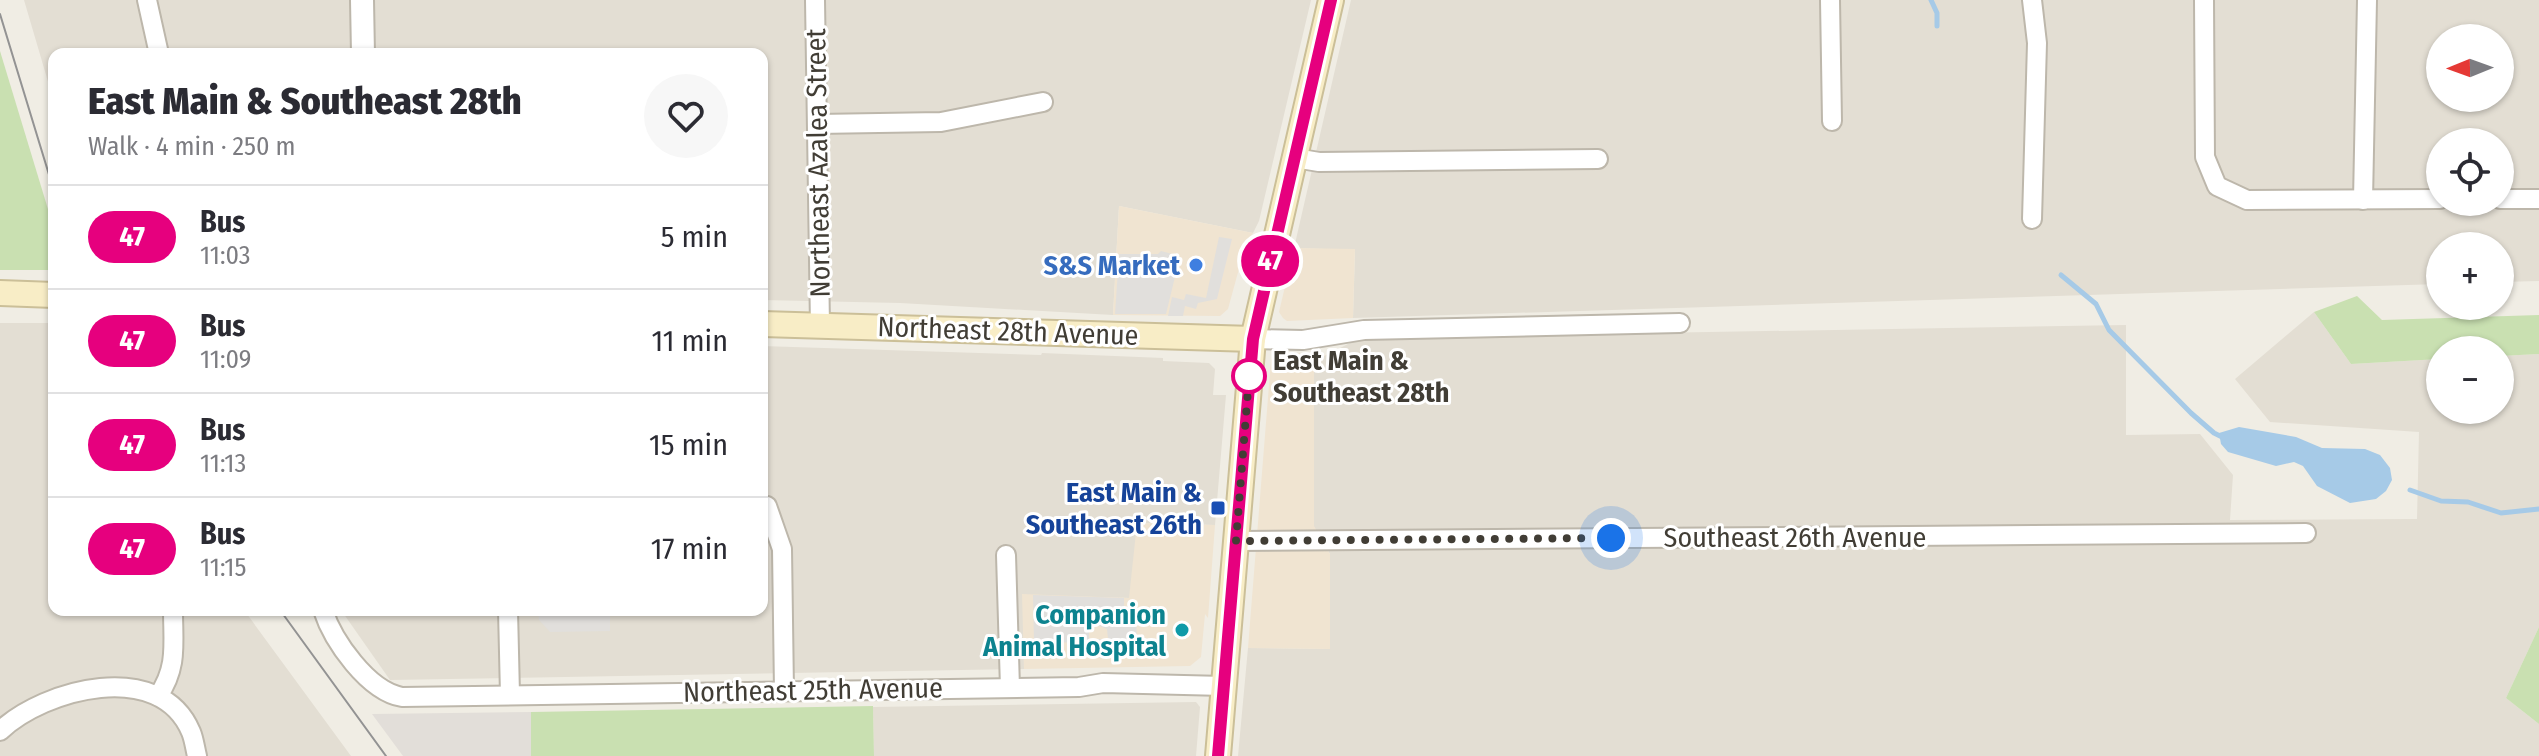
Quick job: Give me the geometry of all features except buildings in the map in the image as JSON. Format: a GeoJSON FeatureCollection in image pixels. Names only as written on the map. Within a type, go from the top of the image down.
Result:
{"type":"FeatureCollection","features":[{"type":"Feature","properties":{"kind":"main road"},"geometry":{"type":"LineString","coordinates":[[1218,756],[1253,339],[1331,0]]}},
{"type":"Feature","properties":{"kind":"main road"},"geometry":{"type":"LineString","coordinates":[[0,293],[48,295]]}},
{"type":"Feature","properties":{"kind":"main road","name":"Northeast 28th Avenue"},"geometry":{"type":"LineString","coordinates":[[768,324],[1253,339]]}},
{"type":"Feature","properties":{"kind":"street"},"geometry":{"type":"LineString","coordinates":[[147,0],[158,48]]}},
{"type":"Feature","properties":{"kind":"street"},"geometry":{"type":"LineString","coordinates":[[362,0],[363,48]]}},
{"type":"Feature","properties":{"kind":"street","name":"Northeast Azalea Street"},"geometry":{"type":"LineString","coordinates":[[815,0],[820,326]]}},
{"type":"Feature","properties":{"kind":"street"},"geometry":{"type":"LineString","coordinates":[[1830,0],[1832,121]]}},
{"type":"Feature","properties":{"kind":"street"},"geometry":{"type":"LineString","coordinates":[[2032,0],[2037,43],[2032,219]]}},
{"type":"Feature","properties":{"kind":"street"},"geometry":{"type":"LineString","coordinates":[[2204,0],[2205,157],[2217,186],[2247,200],[2426,199]]}},
{"type":"Feature","properties":{"kind":"street"},"geometry":{"type":"LineString","coordinates":[[2363,200],[2367,0]]}},
{"type":"Feature","properties":{"kind":"street"},"geometry":{"type":"LineString","coordinates":[[817,124],[941,122],[1043,102]]}},
{"type":"Feature","properties":{"kind":"street"},"geometry":{"type":"LineString","coordinates":[[1295,158],[1319,162],[1598,159]]}},
{"type":"Feature","properties":{"kind":"street"},"geometry":{"type":"LineString","coordinates":[[2514,199],[2539,199]]}},
{"type":"Feature","properties":{"kind":"street"},"geometry":{"type":"LineString","coordinates":[[1253,339],[1303,340],[1364,330],[1680,323]]}},
{"type":"Feature","properties":{"kind":"street"},"geometry":{"type":"LineString","coordinates":[[768,509],[782,549],[784,691]]}},
{"type":"Feature","properties":{"kind":"street","name":"Southeast 26th Avenue"},"geometry":{"type":"LineString","coordinates":[[1236,541],[2306,533]]}},
{"type":"Feature","properties":{"kind":"street"},"geometry":{"type":"LineString","coordinates":[[1006,555],[1010,688]]}},
{"type":"Feature","properties":{"kind":"street"},"geometry":{"type":"LineString","coordinates":[[158,696],[170,678],[173,616]]}},
{"type":"Feature","properties":{"kind":"street","name":"Northeast 25th Avenue"},"geometry":{"type":"LineString","coordinates":[[325,616],[328,626],[372,683],[402,697],[1079,687],[1103,683],[1224,686]]}},
{"type":"Feature","properties":{"kind":"street"},"geometry":{"type":"LineString","coordinates":[[508,616],[510,695]]}},
{"type":"Feature","properties":{"kind":"street"},"geometry":{"type":"LineString","coordinates":[[1,727],[55,698],[85,688],[124,688],[158,696],[176,712],[191,730],[197,756]]}},
{"type":"Feature","properties":{"kind":"shaded area"},"geometry":{"type":"Polygon","coordinates":[[[24,0],[1311,0],[1259,221],[1253,233],[1119,206],[1113,315],[900,303],[768,300],[768,48],[48,48],[48,82],[24,0]]]}},
{"type":"Feature","properties":{"kind":"shaded area"},"geometry":{"type":"Polygon","coordinates":[[[1351,0],[2539,0],[2539,281],[2514,282],[2514,232],[2426,232],[2426,284],[1353,318],[1355,250],[1294,248],[1351,0]]]}},
{"type":"Feature","properties":{"kind":"shaded area"},"geometry":{"type":"Polygon","coordinates":[[[1119,206],[1253,233],[1246,243],[1228,309],[1220,316],[1113,315],[1119,206]]]}},
{"type":"Feature","properties":{"kind":"shaded area"},"geometry":{"type":"Polygon","coordinates":[[[1219,237],[1232,239],[1217,299],[1198,303],[1196,309],[1185,306],[1183,316],[1168,316],[1172,297],[1184,300],[1186,294],[1206,298],[1219,237]]]}},
{"type":"Feature","properties":{"kind":"shaded area"},"geometry":{"type":"Polygon","coordinates":[[[1294,248],[1355,249],[1353,318],[1287,321],[1283,318],[1279,312],[1294,248]]]}},
{"type":"Feature","properties":{"kind":"shaded area"},"geometry":{"type":"Polygon","coordinates":[[[1161,251],[1180,256],[1166,314],[1115,314],[1119,254],[1158,254],[1161,251]]]}},
{"type":"Feature","properties":{"kind":"shaded area"},"geometry":{"type":"Polygon","coordinates":[[[2314,312],[2351,364],[2426,360],[2426,424],[2514,424],[2514,355],[2539,354],[2539,627],[2506,698],[2539,724],[2539,756],[1238,756],[1248,648],[1330,649],[1330,554],[1314,527],[1314,361],[1360,338],[2126,325],[2126,435],[2200,434],[2233,475],[2230,520],[2417,519],[2419,432],[2270,422],[2235,379],[2314,312]]]}},
{"type":"Feature","properties":{"kind":"shaded area"},"geometry":{"type":"Polygon","coordinates":[[[0,323],[48,323],[48,616],[248,616],[351,756],[0,756],[0,323]]]}},
{"type":"Feature","properties":{"kind":"shaded area"},"geometry":{"type":"Polygon","coordinates":[[[768,346],[1163,358],[1163,361],[1209,363],[1215,369],[1213,395],[1226,395],[1215,525],[1138,523],[1130,598],[1023,595],[1024,669],[390,680],[345,616],[768,616],[768,346]]]}},
{"type":"Feature","properties":{"kind":"shaded area"},"geometry":{"type":"Polygon","coordinates":[[[1281,352],[1326,355],[1314,362],[1314,526],[1330,554],[1330,649],[1248,648],[1271,360],[1281,352]]]}},
{"type":"Feature","properties":{"kind":"shaded area"},"geometry":{"type":"Polygon","coordinates":[[[1137,523],[1215,525],[1208,618],[1205,614],[1201,657],[1190,666],[1024,669],[1022,594],[1129,598],[1137,523]]]}},
{"type":"Feature","properties":{"kind":"shaded area"},"geometry":{"type":"Polygon","coordinates":[[[1033,595],[1124,598],[1124,614],[1136,614],[1137,646],[1123,646],[1107,657],[1098,658],[1098,639],[1108,639],[1107,629],[1094,624],[1089,626],[1089,642],[1034,643],[1033,595]]]}},
{"type":"Feature","properties":{"kind":"shaded area"},"geometry":{"type":"Polygon","coordinates":[[[539,616],[610,616],[610,631],[550,632],[539,616]]]}},
{"type":"Feature","properties":{"kind":"shaded area"},"geometry":{"type":"Polygon","coordinates":[[[1196,702],[1200,707],[1196,756],[874,756],[873,707],[1196,702]]]}},
{"type":"Feature","properties":{"kind":"shaded area"},"geometry":{"type":"Polygon","coordinates":[[[531,712],[531,756],[403,756],[372,714],[531,712]]]}},
{"type":"Feature","properties":{"kind":"green space"},"geometry":{"type":"Polygon","coordinates":[[[0,51],[48,209],[48,270],[0,270],[0,51]]]}},
{"type":"Feature","properties":{"kind":"green space"},"geometry":{"type":"Polygon","coordinates":[[[2357,296],[2382,320],[2514,320],[2514,316],[2539,315],[2539,354],[2514,355],[2514,336],[2426,336],[2426,360],[2351,364],[2314,312],[2357,296]]]}},
{"type":"Feature","properties":{"kind":"green space"},"geometry":{"type":"Polygon","coordinates":[[[2539,627],[2539,724],[2506,698],[2539,627]]]}},
{"type":"Feature","properties":{"kind":"green space"},"geometry":{"type":"Polygon","coordinates":[[[873,706],[874,756],[531,756],[531,712],[873,706]]]}},
{"type":"Feature","properties":{"kind":"water"},"geometry":{"type":"Polygon","coordinates":[[[2239,427],[2296,437],[2322,448],[2365,449],[2380,455],[2390,468],[2392,480],[2386,491],[2376,499],[2350,503],[2317,486],[2303,466],[2294,462],[2276,466],[2228,452],[2221,444],[2219,433],[2239,427]]]}},
{"type":"Feature","properties":{"kind":"waterway"},"geometry":{"type":"LineString","coordinates":[[1931,0],[1937,13],[1937,26]]}},
{"type":"Feature","properties":{"kind":"waterway"},"geometry":{"type":"LineString","coordinates":[[2061,275],[2096,304],[2109,330],[2191,413],[2222,437]]}},
{"type":"Feature","properties":{"kind":"waterway"},"geometry":{"type":"LineString","coordinates":[[2410,490],[2441,501],[2468,502],[2501,513],[2539,509]]}},
{"type":"Feature","properties":{"kind":"tram line"},"geometry":{"type":"LineString","coordinates":[[0,14],[48,171]]}},
{"type":"Feature","properties":{"kind":"tram line"},"geometry":{"type":"LineString","coordinates":[[284,616],[386,756]]}},
{"type":"Feature","properties":{"kind":"bus line","name":"47"},"geometry":{"type":"LineString","coordinates":[[1218,756],[1253,339],[1331,0]]}},
{"type":"Feature","properties":{"kind":"place","name":"S&S Market"},"geometry":{"type":"Point","coordinates":[1196,265]}},
{"type":"Feature","properties":{"kind":"place","name":"East Main & Southeast 28th"},"geometry":{"type":"Point","coordinates":[1249,376]}},
{"type":"Feature","properties":{"kind":"place","name":"East Main & Southeast 26th"},"geometry":{"type":"Point","coordinates":[1218,508]}},
{"type":"Feature","properties":{"kind":"place","name":"Companion Animal Hospital"},"geometry":{"type":"Point","coordinates":[1182,630]}},
{"type":"Feature","properties":{"kind":"route"},"geometry":{"type":"LineString","coordinates":[[1249,376],[1250,365],[1236,541],[1611,538]]}}]}
